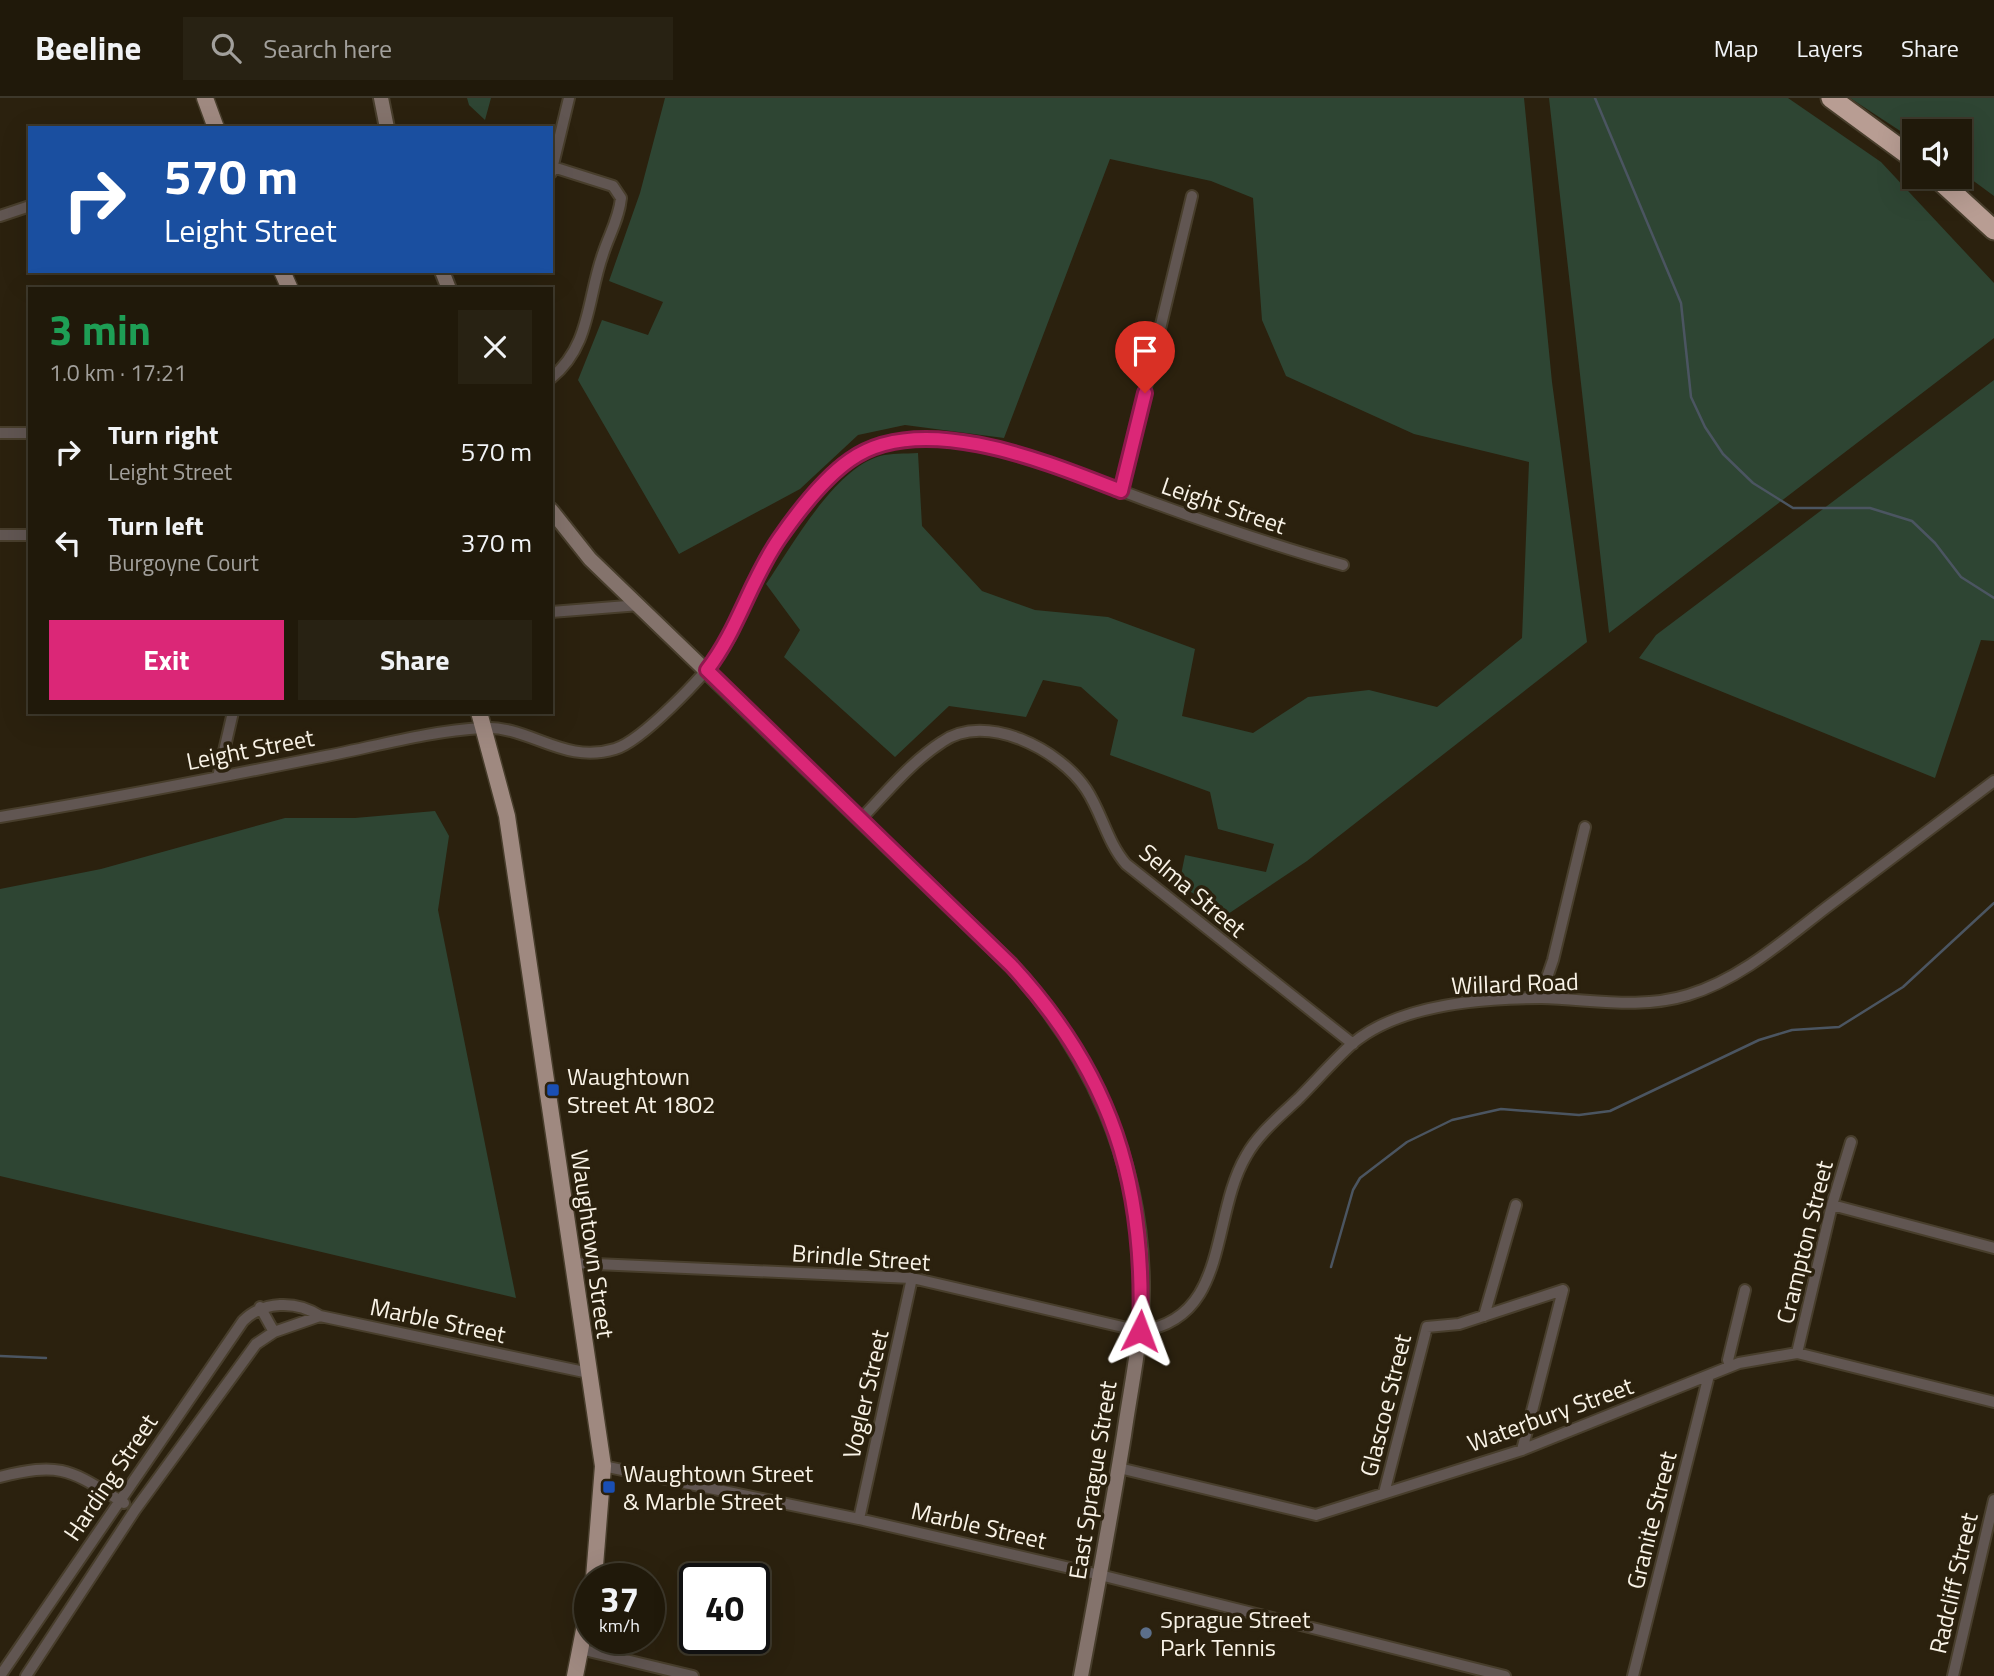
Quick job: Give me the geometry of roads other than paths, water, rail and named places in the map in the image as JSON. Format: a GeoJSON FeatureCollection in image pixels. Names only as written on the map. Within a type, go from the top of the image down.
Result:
{"type":"FeatureCollection","features":[{"type":"Feature","properties":{"kind":"highway"},"geometry":{"type":"LineString","coordinates":[[1831,98],[1902,150]]}},
{"type":"Feature","properties":{"kind":"highway"},"geometry":{"type":"LineString","coordinates":[[1949,189],[1994,230]]}},
{"type":"Feature","properties":{"kind":"main road"},"geometry":{"type":"LineString","coordinates":[[205,98],[215,126]]}},
{"type":"Feature","properties":{"kind":"main road","name":"Waughtown Street"},"geometry":{"type":"LineString","coordinates":[[482,720],[507,816],[603,1466],[595,1563]]}},
{"type":"Feature","properties":{"kind":"main road"},"geometry":{"type":"LineString","coordinates":[[575,1676],[579,1654]]}},
{"type":"Feature","properties":{"kind":"street"},"geometry":{"type":"LineString","coordinates":[[381,98],[387,126]]}},
{"type":"Feature","properties":{"kind":"street"},"geometry":{"type":"LineString","coordinates":[[553,166],[569,98]]}},
{"type":"Feature","properties":{"kind":"street"},"geometry":{"type":"LineString","coordinates":[[553,170],[613,186],[621,198],[620,213],[596,279],[582,338],[564,366],[553,375]]}},
{"type":"Feature","properties":{"kind":"street"},"geometry":{"type":"LineString","coordinates":[[1121,491],[1192,196]]}},
{"type":"Feature","properties":{"kind":"street"},"geometry":{"type":"LineString","coordinates":[[0,216],[28,207]]}},
{"type":"Feature","properties":{"kind":"street"},"geometry":{"type":"LineString","coordinates":[[0,433],[28,433]]}},
{"type":"Feature","properties":{"kind":"street","name":"Leight Street"},"geometry":{"type":"LineString","coordinates":[[0,817],[218,777],[482,720],[586,755],[619,749],[648,728],[707,670],[723,649],[748,593],[779,539],[850,460],[877,446],[918,439],[969,443],[1057,466],[1276,546],[1343,565]]}},
{"type":"Feature","properties":{"kind":"street","name":"East Sprague Street"},"geometry":{"type":"LineString","coordinates":[[553,513],[590,559],[861,819],[1036,992],[1087,1067],[1113,1125],[1134,1197],[1142,1283],[1140,1331],[1119,1468],[1081,1676]]}},
{"type":"Feature","properties":{"kind":"street"},"geometry":{"type":"LineString","coordinates":[[0,535],[28,535]]}},
{"type":"Feature","properties":{"kind":"street"},"geometry":{"type":"LineString","coordinates":[[553,612],[640,605]]}},
{"type":"Feature","properties":{"kind":"street"},"geometry":{"type":"LineString","coordinates":[[218,777],[233,714]]}},
{"type":"Feature","properties":{"kind":"street","name":"Selma Street"},"geometry":{"type":"LineString","coordinates":[[861,819],[943,740],[962,733],[983,731],[1036,746],[1074,773],[1095,804],[1117,853],[1126,864],[1353,1044]]}},
{"type":"Feature","properties":{"kind":"street","name":"Willard Road"},"geometry":{"type":"LineString","coordinates":[[1140,1331],[1177,1321],[1191,1305],[1212,1266],[1233,1185],[1247,1153],[1353,1044],[1376,1027],[1418,1011],[1540,998],[1635,1003],[1686,996],[1715,986],[1761,957],[1994,781]]}},
{"type":"Feature","properties":{"kind":"street"},"geometry":{"type":"LineString","coordinates":[[1540,998],[1553,960],[1585,827]]}},
{"type":"Feature","properties":{"kind":"street","name":"Crampton Street"},"geometry":{"type":"LineString","coordinates":[[1797,1353],[1832,1205],[1851,1142]]}},
{"type":"Feature","properties":{"kind":"street"},"geometry":{"type":"LineString","coordinates":[[1484,1316],[1516,1205]]}},
{"type":"Feature","properties":{"kind":"street"},"geometry":{"type":"LineString","coordinates":[[1832,1205],[1994,1248]]}},
{"type":"Feature","properties":{"kind":"street","name":"Brindle Street"},"geometry":{"type":"LineString","coordinates":[[573,1263],[912,1278],[1140,1331]]}},
{"type":"Feature","properties":{"kind":"street","name":"Vogler Street"},"geometry":{"type":"LineString","coordinates":[[859,1519],[912,1278]]}},
{"type":"Feature","properties":{"kind":"street"},"geometry":{"type":"LineString","coordinates":[[1484,1316],[1563,1290],[1522,1450]]}},
{"type":"Feature","properties":{"kind":"street"},"geometry":{"type":"LineString","coordinates":[[1730,1366],[1728,1360],[1745,1290]]}},
{"type":"Feature","properties":{"kind":"street","name":"Marble Street"},"geometry":{"type":"LineString","coordinates":[[260,1307],[275,1304],[313,1311],[320,1316],[589,1373]]}},
{"type":"Feature","properties":{"kind":"street"},"geometry":{"type":"LineString","coordinates":[[260,1307],[274,1332],[320,1316]]}},
{"type":"Feature","properties":{"kind":"street","name":"Harding Street"},"geometry":{"type":"LineString","coordinates":[[0,1676],[243,1321],[260,1307]]}},
{"type":"Feature","properties":{"kind":"street","name":"Glascoe Street"},"geometry":{"type":"LineString","coordinates":[[1384,1493],[1426,1327],[1459,1324],[1484,1316]]}},
{"type":"Feature","properties":{"kind":"street","name":"Harding Street"},"geometry":{"type":"LineString","coordinates":[[26,1676],[135,1510],[256,1344],[274,1332]]}},
{"type":"Feature","properties":{"kind":"street","name":"Waterbury Street"},"geometry":{"type":"LineString","coordinates":[[1119,1468],[1315,1515],[1522,1450],[1730,1366],[1760,1357],[1797,1353],[1994,1402]]}},
{"type":"Feature","properties":{"kind":"street","name":"Granite Street"},"geometry":{"type":"LineString","coordinates":[[1633,1676],[1709,1375]]}},
{"type":"Feature","properties":{"kind":"street","name":"Marble Street"},"geometry":{"type":"LineString","coordinates":[[603,1466],[859,1519],[1100,1575],[1505,1676]]}},
{"type":"Feature","properties":{"kind":"street"},"geometry":{"type":"LineString","coordinates":[[0,1477],[34,1469],[60,1469],[135,1510]]}},
{"type":"Feature","properties":{"kind":"street","name":"Radcliff Street"},"geometry":{"type":"LineString","coordinates":[[1953,1676],[1994,1500]]}},
{"type":"Feature","properties":{"kind":"street"},"geometry":{"type":"LineString","coordinates":[[601,1654],[693,1676]]}},
{"type":"Feature","properties":{"kind":"waterway"},"geometry":{"type":"LineString","coordinates":[[1595,98],[1681,303],[1691,397],[1705,427],[1723,454],[1753,483],[1793,508],[1870,508],[1912,521],[1935,543],[1961,577],[1994,598]]}},
{"type":"Feature","properties":{"kind":"waterway"},"geometry":{"type":"LineString","coordinates":[[1331,1267],[1353,1190],[1360,1178],[1407,1142],[1452,1120],[1501,1109],[1579,1115],[1610,1111],[1759,1040],[1792,1030],[1839,1027],[1903,987],[1994,903]]}},
{"type":"Feature","properties":{"kind":"waterway"},"geometry":{"type":"LineString","coordinates":[[0,1356],[46,1358]]}},
{"type":"Feature","properties":{"kind":"place","name":"Waughtown Street At 1802"},"geometry":{"type":"Point","coordinates":[553,1090]}},
{"type":"Feature","properties":{"kind":"place","name":"Waughtown Street & Marble Street"},"geometry":{"type":"Point","coordinates":[609,1487]}},
{"type":"Feature","properties":{"kind":"place","name":"Sprague Street Park Tennis"},"geometry":{"type":"Point","coordinates":[1146,1633]}}]}
